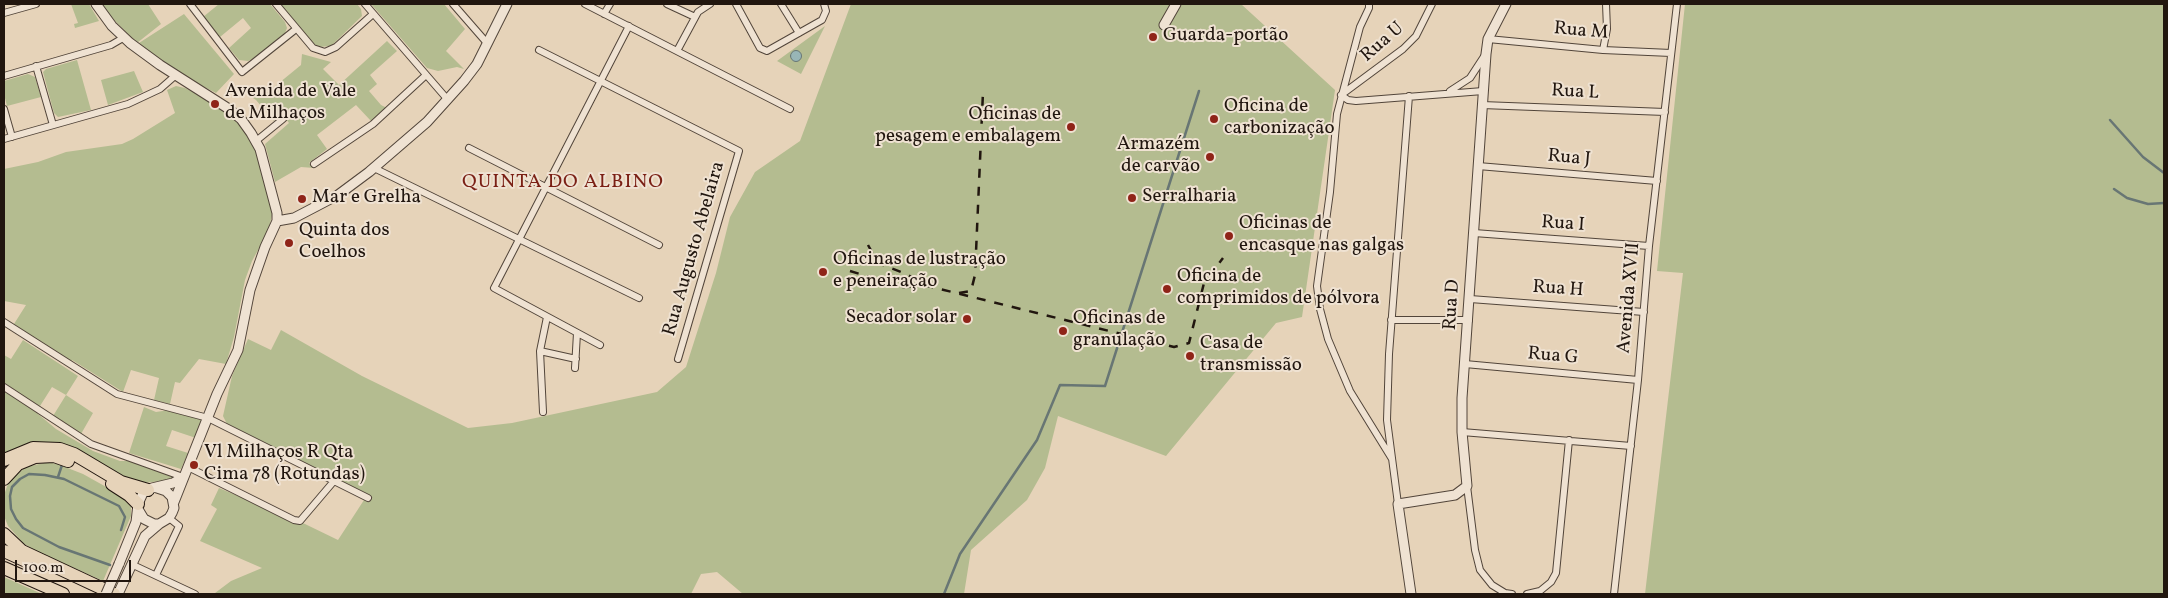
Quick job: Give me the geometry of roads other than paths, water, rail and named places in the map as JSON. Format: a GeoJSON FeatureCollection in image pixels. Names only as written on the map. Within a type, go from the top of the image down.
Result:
{"type":"FeatureCollection","features":[{"type":"Feature","properties":{"kind":"highway"},"geometry":{"type":"LineString","coordinates":[[4,460],[33,448],[52,447],[74,454],[121,482],[152,489]]}},
{"type":"Feature","properties":{"kind":"highway"},"geometry":{"type":"LineString","coordinates":[[4,478],[10,470],[26,460],[36,457],[54,456],[72,462],[118,487],[138,506]]}},
{"type":"Feature","properties":{"kind":"highway"},"geometry":{"type":"LineString","coordinates":[[4,534],[22,551],[116,594]]}},
{"type":"Feature","properties":{"kind":"highway"},"geometry":{"type":"LineString","coordinates":[[4,551],[101,594]]}},
{"type":"Feature","properties":{"kind":"highway"},"geometry":{"type":"LineString","coordinates":[[4,568],[64,594]]}},
{"type":"Feature","properties":{"kind":"street"},"geometry":{"type":"LineString","coordinates":[[4,13],[32,4]]}},
{"type":"Feature","properties":{"kind":"street"},"geometry":{"type":"LineString","coordinates":[[96,4],[112,26],[124,38],[176,76],[229,109],[246,126],[256,141],[274,198],[277,221],[250,290],[238,350],[217,394],[174,502],[172,513],[169,518],[145,536],[116,594]]}},
{"type":"Feature","properties":{"kind":"street"},"geometry":{"type":"LineString","coordinates":[[190,4],[242,72],[296,28]]}},
{"type":"Feature","properties":{"kind":"street"},"geometry":{"type":"LineString","coordinates":[[276,4],[313,48],[324,52],[336,47],[373,14]]}},
{"type":"Feature","properties":{"kind":"street"},"geometry":{"type":"LineString","coordinates":[[364,4],[448,100]]}},
{"type":"Feature","properties":{"kind":"street"},"geometry":{"type":"LineString","coordinates":[[453,4],[487,43]]}},
{"type":"Feature","properties":{"kind":"street"},"geometry":{"type":"LineString","coordinates":[[277,221],[294,218],[324,204],[374,168],[427,122],[448,100],[477,64],[507,4]]}},
{"type":"Feature","properties":{"kind":"street"},"geometry":{"type":"LineString","coordinates":[[585,4],[790,109]]}},
{"type":"Feature","properties":{"kind":"street"},"geometry":{"type":"LineString","coordinates":[[604,14],[610,4]]}},
{"type":"Feature","properties":{"kind":"street"},"geometry":{"type":"LineString","coordinates":[[667,4],[695,17]]}},
{"type":"Feature","properties":{"kind":"street"},"geometry":{"type":"LineString","coordinates":[[677,51],[698,12],[710,4]]}},
{"type":"Feature","properties":{"kind":"street"},"geometry":{"type":"LineString","coordinates":[[736,4],[762,50],[771,50],[825,16],[824,4]]}},
{"type":"Feature","properties":{"kind":"street"},"geometry":{"type":"LineString","coordinates":[[781,4],[799,33]]}},
{"type":"Feature","properties":{"kind":"street"},"geometry":{"type":"LineString","coordinates":[[1164,25],[1176,4]]}},
{"type":"Feature","properties":{"kind":"street"},"geometry":{"type":"LineString","coordinates":[[1369,4],[1360,27],[1337,114],[1330,192],[1317,286],[1320,310],[1328,339],[1350,391],[1392,459]]}},
{"type":"Feature","properties":{"kind":"street","name":"Rua U"},"geometry":{"type":"LineString","coordinates":[[1341,95],[1404,49],[1416,36],[1432,4]]}},
{"type":"Feature","properties":{"kind":"street","name":"Rua D"},"geometry":{"type":"LineString","coordinates":[[1506,4],[1488,39],[1486,54],[1462,432],[1475,550],[1480,570],[1492,585],[1505,593],[1512,594]]}},
{"type":"Feature","properties":{"kind":"street"},"geometry":{"type":"LineString","coordinates":[[1603,50],[1607,29],[1606,4]]}},
{"type":"Feature","properties":{"kind":"street","name":"Avenida XVII"},"geometry":{"type":"LineString","coordinates":[[1614,594],[1638,380],[1649,246],[1677,4]]}},
{"type":"Feature","properties":{"kind":"street"},"geometry":{"type":"LineString","coordinates":[[600,345],[494,288],[602,82],[629,26]]}},
{"type":"Feature","properties":{"kind":"street"},"geometry":{"type":"LineString","coordinates":[[4,76],[111,45],[124,38]]}},
{"type":"Feature","properties":{"kind":"street","name":"Rua M"},"geometry":{"type":"LineString","coordinates":[[1488,39],[1603,50],[1672,54]]}},
{"type":"Feature","properties":{"kind":"street"},"geometry":{"type":"LineString","coordinates":[[539,50],[602,82]]}},
{"type":"Feature","properties":{"kind":"street"},"geometry":{"type":"LineString","coordinates":[[1444,94],[1470,78],[1486,54]]}},
{"type":"Feature","properties":{"kind":"street"},"geometry":{"type":"LineString","coordinates":[[36,66],[53,125]]}},
{"type":"Feature","properties":{"kind":"street"},"geometry":{"type":"LineString","coordinates":[[314,164],[373,124],[426,75]]}},
{"type":"Feature","properties":{"kind":"street"},"geometry":{"type":"LineString","coordinates":[[4,139],[111,109],[145,97],[160,89],[176,76]]}},
{"type":"Feature","properties":{"kind":"street","name":"Rua Augusto Abelaira"},"geometry":{"type":"LineString","coordinates":[[602,82],[739,151],[678,359]]}},
{"type":"Feature","properties":{"kind":"street"},"geometry":{"type":"LineString","coordinates":[[1341,95],[1348,100],[1356,101],[1483,91]]}},
{"type":"Feature","properties":{"kind":"street"},"geometry":{"type":"LineString","coordinates":[[1409,96],[1391,320],[1387,420],[1411,594]]}},
{"type":"Feature","properties":{"kind":"street","name":"Rua L"},"geometry":{"type":"LineString","coordinates":[[1482,104],[1665,112]]}},
{"type":"Feature","properties":{"kind":"street"},"geometry":{"type":"LineString","coordinates":[[4,109],[12,137]]}},
{"type":"Feature","properties":{"kind":"street"},"geometry":{"type":"LineString","coordinates":[[256,141],[283,119]]}},
{"type":"Feature","properties":{"kind":"street"},"geometry":{"type":"LineString","coordinates":[[469,148],[659,245]]}},
{"type":"Feature","properties":{"kind":"street","name":"Rua J"},"geometry":{"type":"LineString","coordinates":[[1478,166],[1657,181]]}},
{"type":"Feature","properties":{"kind":"street"},"geometry":{"type":"LineString","coordinates":[[374,168],[639,298]]}},
{"type":"Feature","properties":{"kind":"street","name":"Rua I"},"geometry":{"type":"LineString","coordinates":[[1474,233],[1649,246]]}},
{"type":"Feature","properties":{"kind":"street","name":"Rua H"},"geometry":{"type":"LineString","coordinates":[[1470,299],[1644,312]]}},
{"type":"Feature","properties":{"kind":"street"},"geometry":{"type":"LineString","coordinates":[[543,412],[540,350],[547,317]]}},
{"type":"Feature","properties":{"kind":"street"},"geometry":{"type":"LineString","coordinates":[[1391,320],[1469,320]]}},
{"type":"Feature","properties":{"kind":"street"},"geometry":{"type":"LineString","coordinates":[[4,322],[117,394],[208,418],[368,498]]}},
{"type":"Feature","properties":{"kind":"street"},"geometry":{"type":"LineString","coordinates":[[575,368],[577,333]]}},
{"type":"Feature","properties":{"kind":"street"},"geometry":{"type":"LineString","coordinates":[[540,350],[576,359]]}},
{"type":"Feature","properties":{"kind":"street","name":"Rua G"},"geometry":{"type":"LineString","coordinates":[[1465,364],[1638,380]]}},
{"type":"Feature","properties":{"kind":"street"},"geometry":{"type":"LineString","coordinates":[[4,387],[91,444],[184,477]]}},
{"type":"Feature","properties":{"kind":"street"},"geometry":{"type":"LineString","coordinates":[[1462,432],[1631,446]]}},
{"type":"Feature","properties":{"kind":"street"},"geometry":{"type":"LineString","coordinates":[[1527,594],[1540,591],[1551,582],[1556,573],[1569,440]]}},
{"type":"Feature","properties":{"kind":"street"},"geometry":{"type":"LineString","coordinates":[[188,467],[294,520],[300,520],[334,481]]}},
{"type":"Feature","properties":{"kind":"street"},"geometry":{"type":"LineString","coordinates":[[106,594],[136,522],[138,506],[143,493],[173,483],[184,477]]}},
{"type":"Feature","properties":{"kind":"street"},"geometry":{"type":"LineString","coordinates":[[1398,504],[1455,495],[1467,486]]}},
{"type":"Feature","properties":{"kind":"street"},"geometry":{"type":"LineString","coordinates":[[152,489],[169,494],[174,502]]}},
{"type":"Feature","properties":{"kind":"street"},"geometry":{"type":"LineString","coordinates":[[138,506],[140,515],[148,522],[159,524]]}},
{"type":"Feature","properties":{"kind":"street"},"geometry":{"type":"LineString","coordinates":[[156,575],[179,526],[169,518]]}},
{"type":"Feature","properties":{"kind":"street"},"geometry":{"type":"LineString","coordinates":[[130,566],[156,575],[195,594]]}},
{"type":"Feature","properties":{"kind":"water"},"geometry":{"type":"Polygon","coordinates":[[[796,50],[802,56],[796,62],[790,56],[796,50]]]}},
{"type":"Feature","properties":{"kind":"waterway"},"geometry":{"type":"LineString","coordinates":[[944,594],[960,554],[1037,440],[1060,385],[1105,386],[1199,91]]}},
{"type":"Feature","properties":{"kind":"waterway"},"geometry":{"type":"LineString","coordinates":[[2110,120],[2143,157],[2164,173]]}},
{"type":"Feature","properties":{"kind":"waterway"},"geometry":{"type":"LineString","coordinates":[[2114,189],[2127,198],[2148,204],[2164,203]]}},
{"type":"Feature","properties":{"kind":"waterway"},"geometry":{"type":"LineString","coordinates":[[58,477],[62,465]]}},
{"type":"Feature","properties":{"kind":"waterway"},"geometry":{"type":"LineString","coordinates":[[110,565],[59,547],[23,528],[11,509],[10,496],[12,487],[29,474],[64,479],[119,506],[125,517],[121,530]]}},
{"type":"Feature","properties":{"kind":"railway"},"geometry":{"type":"LineString","coordinates":[[959,293],[971,291],[975,275],[983,92]]}},
{"type":"Feature","properties":{"kind":"railway"},"geometry":{"type":"LineString","coordinates":[[868,245],[878,263],[906,274],[928,286],[1174,347],[1189,343],[1204,283],[1223,258]]}},
{"type":"Feature","properties":{"kind":"railway"},"geometry":{"type":"LineString","coordinates":[[850,271],[903,287],[928,286]]}},
{"type":"Feature","properties":{"kind":"place","name":"Guarda-portão"},"geometry":{"type":"Point","coordinates":[1153,37]}},
{"type":"Feature","properties":{"kind":"place","name":"Avenida de Vale de Milhaços"},"geometry":{"type":"Point","coordinates":[215,104]}},
{"type":"Feature","properties":{"kind":"place","name":"Oficina de carbonização"},"geometry":{"type":"Point","coordinates":[1214,119]}},
{"type":"Feature","properties":{"kind":"place","name":"Oficinas de pesagem e embalagem"},"geometry":{"type":"Point","coordinates":[1071,127]}},
{"type":"Feature","properties":{"kind":"place","name":"Armazém de carvão"},"geometry":{"type":"Point","coordinates":[1210,157]}},
{"type":"Feature","properties":{"kind":"place","name":"Serralharia"},"geometry":{"type":"Point","coordinates":[1132,198]}},
{"type":"Feature","properties":{"kind":"place","name":"Mar e Grelha"},"geometry":{"type":"Point","coordinates":[302,199]}},
{"type":"Feature","properties":{"kind":"place","name":"Oficinas de encasque nas galgas"},"geometry":{"type":"Point","coordinates":[1229,236]}},
{"type":"Feature","properties":{"kind":"place","name":"Quinta dos Coelhos"},"geometry":{"type":"Point","coordinates":[289,243]}},
{"type":"Feature","properties":{"kind":"place","name":"Oficinas de lustração e peneiração"},"geometry":{"type":"Point","coordinates":[823,272]}},
{"type":"Feature","properties":{"kind":"place","name":"Oficina de comprimidos de pólvora"},"geometry":{"type":"Point","coordinates":[1167,289]}},
{"type":"Feature","properties":{"kind":"place","name":"Secador solar"},"geometry":{"type":"Point","coordinates":[967,319]}},
{"type":"Feature","properties":{"kind":"place","name":"Oficinas de granulação"},"geometry":{"type":"Point","coordinates":[1063,331]}},
{"type":"Feature","properties":{"kind":"place","name":"Casa de transmissão"},"geometry":{"type":"Point","coordinates":[1190,356]}},
{"type":"Feature","properties":{"kind":"place","name":"Vl Milhaços R Qta Cima 78 (Rotundas)"},"geometry":{"type":"Point","coordinates":[194,465]}},
{"type":"Feature","properties":{"kind":"district","name":"QUINTA DO ALBINO"},"geometry":{"type":"Point","coordinates":[563,183]}}]}
